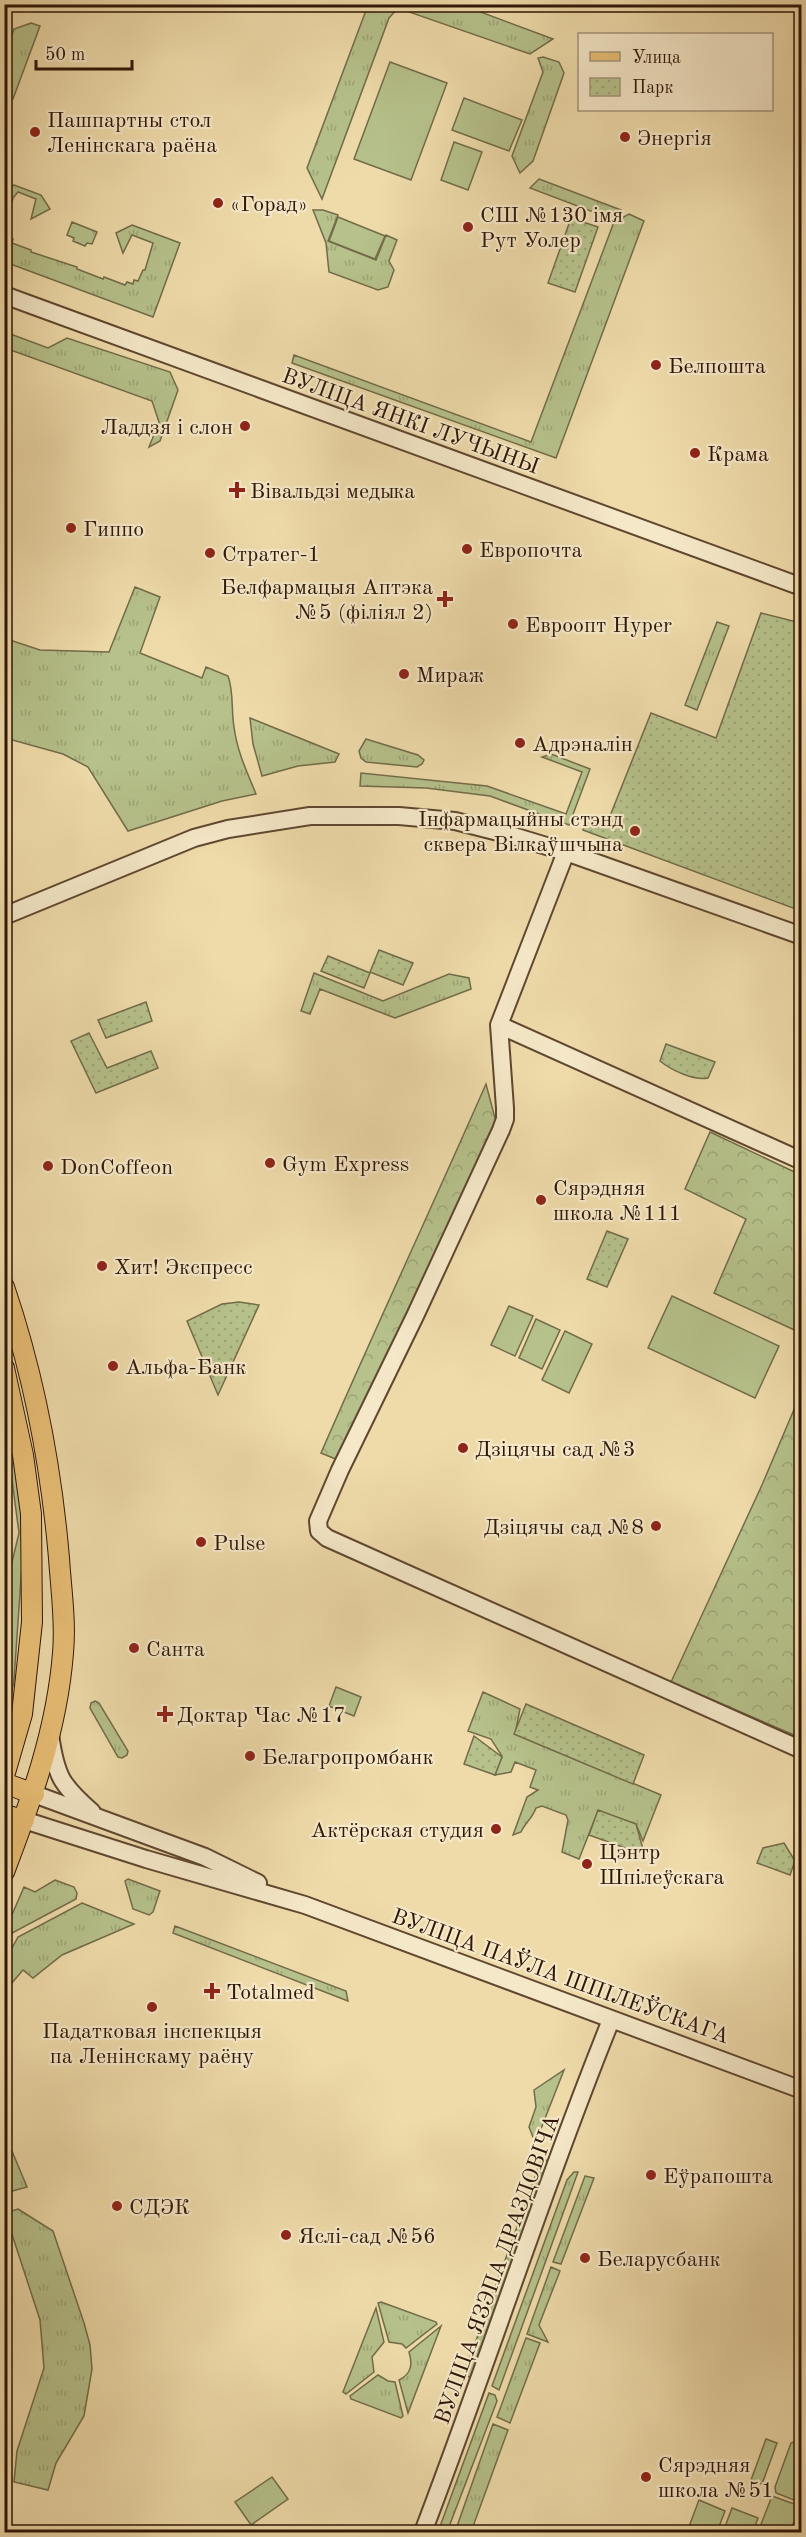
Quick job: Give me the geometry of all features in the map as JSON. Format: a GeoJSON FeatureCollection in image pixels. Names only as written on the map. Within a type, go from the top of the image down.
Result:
{"type":"FeatureCollection","features":[{"type":"Feature","properties":{"kind":"main road"},"geometry":{"type":"LineString","coordinates":[[4,1287],[20,1332],[37,1398],[55,1510],[64,1618],[63,1654],[50,1731],[34,1794],[4,1872]]}},
{"type":"Feature","properties":{"kind":"main road"},"geometry":{"type":"LineString","coordinates":[[4,1368],[23,1455],[31,1514],[32,1622],[22,1714],[4,1776]]}},
{"type":"Feature","properties":{"kind":"main road"},"geometry":{"type":"LineString","coordinates":[[4,1737],[22,1714]]}},
{"type":"Feature","properties":{"kind":"main road","name":"ВУЛІЦА ПАЎЛА ШПІЛЕЎСКАГА"},"geometry":{"type":"LineString","coordinates":[[4,1783],[34,1794]]}},
{"type":"Feature","properties":{"kind":"main road","name":"ВУЛІЦА ПАЎЛА ШПІЛЕЎСКАГА"},"geometry":{"type":"LineString","coordinates":[[4,1815],[24,1820]]}},
{"type":"Feature","properties":{"kind":"street","name":"ВУЛІЦА ЯНКІ ЛУЧЫНЫ"},"geometry":{"type":"LineString","coordinates":[[4,295],[801,587]]}},
{"type":"Feature","properties":{"kind":"street"},"geometry":{"type":"LineString","coordinates":[[4,916],[194,838],[228,829],[286,818],[399,816],[455,822],[510,835],[566,852],[801,936]]}},
{"type":"Feature","properties":{"kind":"street"},"geometry":{"type":"LineString","coordinates":[[566,852],[499,1025],[505,1119],[415,1316],[340,1470],[318,1521],[319,1531],[327,1538],[801,1750]]}},
{"type":"Feature","properties":{"kind":"street"},"geometry":{"type":"LineString","coordinates":[[499,1025],[801,1161]]}},
{"type":"Feature","properties":{"kind":"street"},"geometry":{"type":"LineString","coordinates":[[50,1731],[53,1758],[60,1779],[71,1793],[101,1820]]}},
{"type":"Feature","properties":{"kind":"street","name":"ВУЛІЦА ПАЎЛА ШПІЛЕЎСКАГА"},"geometry":{"type":"LineString","coordinates":[[34,1794],[204,1857],[305,1905]]}},
{"type":"Feature","properties":{"kind":"street","name":"ВУЛІЦА ПАЎЛА ШПІЛЕЎСКАГА"},"geometry":{"type":"LineString","coordinates":[[24,1820],[146,1860],[305,1905],[801,2090]]}},
{"type":"Feature","properties":{"kind":"street","name":"ВУЛІЦА ЯЗЭПА ДРАЗДОВІЧА"},"geometry":{"type":"LineString","coordinates":[[423,2532],[479,2385],[559,2156],[611,2020]]}},
{"type":"Feature","properties":{"kind":"green space"},"geometry":{"type":"Polygon","coordinates":[[[368,5],[462,5],[553,39],[530,54],[398,8],[389,18],[322,199],[307,168],[368,5]]]}},
{"type":"Feature","properties":{"kind":"green space"},"geometry":{"type":"Polygon","coordinates":[[[31,23],[40,26],[13,99],[5,102],[5,55],[14,29],[31,23]]]}},
{"type":"Feature","properties":{"kind":"green space"},"geometry":{"type":"Polygon","coordinates":[[[543,57],[559,62],[564,73],[533,161],[520,173],[512,156],[543,72],[538,58],[543,57]]]}},
{"type":"Feature","properties":{"kind":"green space"},"geometry":{"type":"Polygon","coordinates":[[[390,62],[447,83],[411,180],[354,159],[390,62]]]}},
{"type":"Feature","properties":{"kind":"green space"},"geometry":{"type":"Polygon","coordinates":[[[464,98],[522,120],[509,151],[452,130],[464,98]]]}},
{"type":"Feature","properties":{"kind":"green space"},"geometry":{"type":"Polygon","coordinates":[[[454,142],[482,152],[468,190],[441,180],[454,142]]]}},
{"type":"Feature","properties":{"kind":"green space"},"geometry":{"type":"Polygon","coordinates":[[[539,179],[621,210],[609,218],[530,188],[539,179]]]}},
{"type":"Feature","properties":{"kind":"green space"},"geometry":{"type":"Polygon","coordinates":[[[14,185],[41,195],[50,209],[31,219],[36,199],[18,192],[13,198],[5,226],[5,197],[14,185]]]}},
{"type":"Feature","properties":{"kind":"green space"},"geometry":{"type":"Polygon","coordinates":[[[313,210],[323,210],[338,215],[328,241],[376,260],[386,235],[397,240],[389,261],[394,270],[388,287],[378,290],[329,272],[326,243],[313,210]]]}},
{"type":"Feature","properties":{"kind":"green space"},"geometry":{"type":"Polygon","coordinates":[[[629,214],[644,221],[556,458],[292,363],[294,355],[531,442],[614,222],[629,214]]]}},
{"type":"Feature","properties":{"kind":"green space"},"geometry":{"type":"Polygon","coordinates":[[[338,217],[385,236],[375,259],[329,241],[338,217]]]}},
{"type":"Feature","properties":{"kind":"green space"},"geometry":{"type":"Polygon","coordinates":[[[571,218],[598,227],[575,292],[548,283],[571,218]]]}},
{"type":"Feature","properties":{"kind":"green space"},"geometry":{"type":"Polygon","coordinates":[[[72,222],[97,232],[92,244],[87,243],[85,246],[73,241],[74,238],[67,235],[72,222]]]}},
{"type":"Feature","properties":{"kind":"green space"},"geometry":{"type":"Polygon","coordinates":[[[132,225],[180,243],[153,317],[5,262],[5,232],[9,233],[8,237],[13,239],[12,243],[31,250],[31,252],[77,267],[77,269],[103,279],[104,277],[125,285],[127,282],[133,284],[134,280],[138,281],[145,270],[153,243],[132,235],[123,253],[116,233],[132,225]]]}},
{"type":"Feature","properties":{"kind":"green space"},"geometry":{"type":"Polygon","coordinates":[[[5,332],[48,348],[67,338],[170,372],[178,390],[160,441],[149,447],[159,422],[152,401],[5,348],[5,332]]]}},
{"type":"Feature","properties":{"kind":"green space"},"geometry":{"type":"Polygon","coordinates":[[[135,587],[160,597],[140,653],[202,678],[206,667],[228,676],[237,744],[256,794],[222,801],[128,831],[88,767],[63,754],[5,738],[4,638],[40,650],[109,652],[135,587]]]}},
{"type":"Feature","properties":{"kind":"green space"},"geometry":{"type":"Polygon","coordinates":[[[761,613],[801,623],[801,911],[583,830],[587,819],[606,826],[651,713],[716,738],[761,613]]]}},
{"type":"Feature","properties":{"kind":"green space"},"geometry":{"type":"Polygon","coordinates":[[[717,622],[729,626],[697,710],[685,705],[717,622]]]}},
{"type":"Feature","properties":{"kind":"green space"},"geometry":{"type":"Polygon","coordinates":[[[250,718],[339,754],[335,762],[298,766],[262,776],[253,744],[250,718]]]}},
{"type":"Feature","properties":{"kind":"green space"},"geometry":{"type":"Polygon","coordinates":[[[366,739],[418,755],[424,760],[417,767],[366,762],[361,758],[359,751],[366,739]]]}},
{"type":"Feature","properties":{"kind":"green space"},"geometry":{"type":"Polygon","coordinates":[[[551,754],[590,769],[569,825],[490,796],[426,788],[360,786],[361,773],[487,786],[566,814],[582,772],[542,757],[551,754]]]}},
{"type":"Feature","properties":{"kind":"green space"},"geometry":{"type":"Polygon","coordinates":[[[379,950],[413,963],[403,985],[370,972],[379,950]]]}},
{"type":"Feature","properties":{"kind":"green space"},"geometry":{"type":"Polygon","coordinates":[[[328,956],[370,973],[364,988],[321,971],[328,956]]]}},
{"type":"Feature","properties":{"kind":"green space"},"geometry":{"type":"Polygon","coordinates":[[[314,973],[383,1001],[449,974],[469,978],[471,989],[395,1018],[320,989],[310,1014],[301,1011],[314,973]]]}},
{"type":"Feature","properties":{"kind":"green space"},"geometry":{"type":"Polygon","coordinates":[[[146,1002],[152,1021],[106,1038],[98,1020],[146,1002]]]}},
{"type":"Feature","properties":{"kind":"green space"},"geometry":{"type":"Polygon","coordinates":[[[89,1033],[107,1068],[151,1051],[158,1068],[96,1093],[71,1041],[89,1033]]]}},
{"type":"Feature","properties":{"kind":"green space"},"geometry":{"type":"Polygon","coordinates":[[[666,1044],[715,1062],[708,1078],[696,1078],[683,1074],[660,1061],[666,1044]]]}},
{"type":"Feature","properties":{"kind":"green space"},"geometry":{"type":"Polygon","coordinates":[[[486,1084],[496,1122],[338,1460],[321,1453],[362,1360],[486,1084]]]}},
{"type":"Feature","properties":{"kind":"green space"},"geometry":{"type":"Polygon","coordinates":[[[710,1132],[801,1175],[801,1333],[714,1293],[746,1219],[685,1189],[710,1132]]]}},
{"type":"Feature","properties":{"kind":"green space"},"geometry":{"type":"Polygon","coordinates":[[[607,1231],[628,1239],[607,1287],[587,1279],[607,1231]]]}},
{"type":"Feature","properties":{"kind":"green space"},"geometry":{"type":"Polygon","coordinates":[[[672,1296],[779,1346],[755,1398],[648,1348],[672,1296]]]}},
{"type":"Feature","properties":{"kind":"green space"},"geometry":{"type":"Polygon","coordinates":[[[239,1302],[259,1305],[218,1395],[187,1321],[222,1304],[239,1302]]]}},
{"type":"Feature","properties":{"kind":"green space"},"geometry":{"type":"Polygon","coordinates":[[[509,1306],[533,1316],[515,1356],[491,1345],[509,1306]]]}},
{"type":"Feature","properties":{"kind":"green space"},"geometry":{"type":"Polygon","coordinates":[[[536,1319],[560,1330],[542,1369],[519,1358],[536,1319]]]}},
{"type":"Feature","properties":{"kind":"green space"},"geometry":{"type":"Polygon","coordinates":[[[565,1331],[592,1344],[569,1393],[542,1380],[565,1331]]]}},
{"type":"Feature","properties":{"kind":"green space"},"geometry":{"type":"Polygon","coordinates":[[[5,1388],[24,1535],[14,1680],[5,1728],[4,1595],[19,1533],[5,1427],[5,1388]]]}},
{"type":"Feature","properties":{"kind":"green space"},"geometry":{"type":"Polygon","coordinates":[[[801,1393],[801,1738],[671,1682],[762,1485],[801,1393]]]}},
{"type":"Feature","properties":{"kind":"green space"},"geometry":{"type":"Polygon","coordinates":[[[336,1687],[361,1697],[354,1716],[329,1706],[336,1687]]]}},
{"type":"Feature","properties":{"kind":"green space"},"geometry":{"type":"Polygon","coordinates":[[[483,1692],[520,1709],[515,1734],[661,1795],[643,1841],[636,1824],[598,1811],[579,1859],[562,1852],[568,1820],[566,1815],[542,1806],[536,1808],[521,1832],[513,1835],[527,1797],[538,1790],[530,1787],[536,1770],[515,1762],[511,1772],[495,1775],[502,1756],[491,1739],[468,1731],[483,1692]]]}},
{"type":"Feature","properties":{"kind":"green space"},"geometry":{"type":"Polygon","coordinates":[[[95,1701],[99,1703],[128,1751],[127,1755],[122,1758],[118,1757],[90,1708],[91,1703],[95,1701]]]}},
{"type":"Feature","properties":{"kind":"green space"},"geometry":{"type":"Polygon","coordinates":[[[526,1704],[644,1755],[633,1784],[514,1734],[526,1704]]]}},
{"type":"Feature","properties":{"kind":"green space"},"geometry":{"type":"Polygon","coordinates":[[[474,1736],[502,1757],[495,1775],[464,1764],[474,1736]]]}},
{"type":"Feature","properties":{"kind":"green space"},"geometry":{"type":"Polygon","coordinates":[[[598,1810],[636,1824],[643,1849],[642,1854],[589,1835],[598,1810]]]}},
{"type":"Feature","properties":{"kind":"green space"},"geometry":{"type":"Polygon","coordinates":[[[784,1843],[795,1861],[790,1875],[757,1863],[763,1848],[784,1843]]]}},
{"type":"Feature","properties":{"kind":"green space"},"geometry":{"type":"Polygon","coordinates":[[[128,1879],[160,1891],[153,1912],[149,1915],[133,1909],[125,1881],[128,1879]]]}},
{"type":"Feature","properties":{"kind":"green space"},"geometry":{"type":"Polygon","coordinates":[[[55,1880],[74,1887],[77,1893],[76,1899],[12,1933],[5,1946],[5,1931],[24,1887],[35,1892],[55,1880]]]}},
{"type":"Feature","properties":{"kind":"green space"},"geometry":{"type":"Polygon","coordinates":[[[82,1903],[134,1924],[62,1955],[33,1978],[23,1970],[5,1991],[5,1961],[18,1937],[82,1903]]]}},
{"type":"Feature","properties":{"kind":"green space"},"geometry":{"type":"Polygon","coordinates":[[[175,1926],[346,1991],[348,2001],[173,1933],[175,1926]]]}},
{"type":"Feature","properties":{"kind":"green space"},"geometry":{"type":"Polygon","coordinates":[[[564,2070],[537,2139],[533,2137],[529,2127],[536,2107],[534,2090],[564,2070]]]}},
{"type":"Feature","properties":{"kind":"green space"},"geometry":{"type":"Polygon","coordinates":[[[4,2132],[27,2187],[5,2193],[4,2193],[4,2132]]]}},
{"type":"Feature","properties":{"kind":"green space"},"geometry":{"type":"Polygon","coordinates":[[[542,2158],[549,2162],[474,2380],[466,2375],[465,2371],[542,2158]]]}},
{"type":"Feature","properties":{"kind":"green space"},"geometry":{"type":"Polygon","coordinates":[[[574,2172],[578,2172],[499,2390],[492,2386],[567,2180],[574,2172]]]}},
{"type":"Feature","properties":{"kind":"green space"},"geometry":{"type":"Polygon","coordinates":[[[585,2176],[594,2178],[561,2264],[553,2262],[585,2176]]]}},
{"type":"Feature","properties":{"kind":"green space"},"geometry":{"type":"Polygon","coordinates":[[[18,2209],[53,2231],[90,2345],[92,2369],[84,2416],[56,2463],[48,2490],[14,2482],[17,2451],[44,2368],[40,2320],[5,2213],[18,2209]]]}},
{"type":"Feature","properties":{"kind":"green space"},"geometry":{"type":"Polygon","coordinates":[[[551,2267],[560,2271],[539,2325],[548,2342],[527,2334],[551,2267]]]}},
{"type":"Feature","properties":{"kind":"green space"},"geometry":{"type":"Polygon","coordinates":[[[381,2302],[437,2324],[406,2348],[402,2344],[389,2342],[378,2303],[381,2302]]]}},
{"type":"Feature","properties":{"kind":"green space"},"geometry":{"type":"Polygon","coordinates":[[[376,2308],[384,2342],[372,2357],[374,2372],[346,2394],[343,2392],[376,2308]]]}},
{"type":"Feature","properties":{"kind":"green space"},"geometry":{"type":"Polygon","coordinates":[[[441,2326],[408,2413],[399,2380],[410,2369],[409,2352],[441,2326]]]}},
{"type":"Feature","properties":{"kind":"green space"},"geometry":{"type":"Polygon","coordinates":[[[526,2338],[540,2343],[510,2423],[497,2417],[526,2338]]]}},
{"type":"Feature","properties":{"kind":"green space"},"geometry":{"type":"Polygon","coordinates":[[[378,2375],[395,2382],[403,2416],[401,2418],[351,2399],[350,2396],[378,2375]]]}},
{"type":"Feature","properties":{"kind":"green space"},"geometry":{"type":"Polygon","coordinates":[[[489,2393],[495,2395],[497,2401],[447,2532],[438,2532],[489,2393]]]}},
{"type":"Feature","properties":{"kind":"green space"},"geometry":{"type":"Polygon","coordinates":[[[493,2424],[508,2430],[471,2532],[455,2532],[493,2424]]]}},
{"type":"Feature","properties":{"kind":"green space"},"geometry":{"type":"Polygon","coordinates":[[[766,2439],[777,2443],[762,2484],[751,2480],[766,2439]]]}},
{"type":"Feature","properties":{"kind":"green space"},"geometry":{"type":"Polygon","coordinates":[[[796,2441],[802,2443],[802,2500],[799,2502],[776,2493],[775,2487],[791,2443],[796,2441]]]}},
{"type":"Feature","properties":{"kind":"green space"},"geometry":{"type":"Polygon","coordinates":[[[272,2477],[288,2499],[251,2525],[235,2502],[272,2477]]]}},
{"type":"Feature","properties":{"kind":"green space"},"geometry":{"type":"Polygon","coordinates":[[[772,2496],[800,2506],[790,2532],[758,2532],[772,2496]]]}},
{"type":"Feature","properties":{"kind":"green space"},"geometry":{"type":"Polygon","coordinates":[[[699,2500],[725,2511],[717,2532],[687,2532],[699,2500]]]}},
{"type":"Feature","properties":{"kind":"green space"},"geometry":{"type":"Polygon","coordinates":[[[732,2508],[758,2518],[753,2532],[723,2532],[732,2508]]]}},
{"type":"Feature","properties":{"kind":"place","name":"Пашпартны стол Ленінскага раёна"},"geometry":{"type":"Point","coordinates":[35,132]}},
{"type":"Feature","properties":{"kind":"place","name":"Энергія"},"geometry":{"type":"Point","coordinates":[625,137]}},
{"type":"Feature","properties":{"kind":"place","name":"«Горад»"},"geometry":{"type":"Point","coordinates":[218,203]}},
{"type":"Feature","properties":{"kind":"place","name":"СШ №130 імя Рут Уолер"},"geometry":{"type":"Point","coordinates":[468,227]}},
{"type":"Feature","properties":{"kind":"place","name":"Белпошта"},"geometry":{"type":"Point","coordinates":[656,365]}},
{"type":"Feature","properties":{"kind":"place","name":"Ладдзя і слон"},"geometry":{"type":"Point","coordinates":[245,426]}},
{"type":"Feature","properties":{"kind":"place","name":"Крама"},"geometry":{"type":"Point","coordinates":[695,453]}},
{"type":"Feature","properties":{"kind":"place","name":"Вівальдзі медыка"},"geometry":{"type":"Point","coordinates":[237,490]}},
{"type":"Feature","properties":{"kind":"place","name":"Гиппо"},"geometry":{"type":"Point","coordinates":[71,528]}},
{"type":"Feature","properties":{"kind":"place","name":"Европочта"},"geometry":{"type":"Point","coordinates":[467,549]}},
{"type":"Feature","properties":{"kind":"place","name":"Стратег-1"},"geometry":{"type":"Point","coordinates":[210,553]}},
{"type":"Feature","properties":{"kind":"place","name":"Белфармацыя Аптэка №5 (філіял 2)"},"geometry":{"type":"Point","coordinates":[445,599]}},
{"type":"Feature","properties":{"kind":"place","name":"Евроопт Hyper"},"geometry":{"type":"Point","coordinates":[513,624]}},
{"type":"Feature","properties":{"kind":"place","name":"Мираж"},"geometry":{"type":"Point","coordinates":[404,674]}},
{"type":"Feature","properties":{"kind":"place","name":"Адрэналін"},"geometry":{"type":"Point","coordinates":[520,743]}},
{"type":"Feature","properties":{"kind":"place","name":"Інфармацыйны стэнд сквера Вілкаўшчына"},"geometry":{"type":"Point","coordinates":[635,831]}},
{"type":"Feature","properties":{"kind":"place","name":"Gym Express"},"geometry":{"type":"Point","coordinates":[270,1163]}},
{"type":"Feature","properties":{"kind":"place","name":"DonCoffeon"},"geometry":{"type":"Point","coordinates":[48,1166]}},
{"type":"Feature","properties":{"kind":"place","name":"Сярэдняя школа №111"},"geometry":{"type":"Point","coordinates":[541,1200]}},
{"type":"Feature","properties":{"kind":"place","name":"Хит! Экспресс"},"geometry":{"type":"Point","coordinates":[102,1266]}},
{"type":"Feature","properties":{"kind":"place","name":"Альфа-Банк"},"geometry":{"type":"Point","coordinates":[113,1366]}},
{"type":"Feature","properties":{"kind":"place","name":"Дзіцячы сад №3"},"geometry":{"type":"Point","coordinates":[463,1448]}},
{"type":"Feature","properties":{"kind":"place","name":"Дзіцячы сад №8"},"geometry":{"type":"Point","coordinates":[656,1526]}},
{"type":"Feature","properties":{"kind":"place","name":"Pulse"},"geometry":{"type":"Point","coordinates":[201,1542]}},
{"type":"Feature","properties":{"kind":"place","name":"Санта"},"geometry":{"type":"Point","coordinates":[134,1648]}},
{"type":"Feature","properties":{"kind":"place","name":"Доктар Час №17"},"geometry":{"type":"Point","coordinates":[165,1714]}},
{"type":"Feature","properties":{"kind":"place","name":"Белагропромбанк"},"geometry":{"type":"Point","coordinates":[250,1756]}},
{"type":"Feature","properties":{"kind":"place","name":"Актёрская студия"},"geometry":{"type":"Point","coordinates":[496,1829]}},
{"type":"Feature","properties":{"kind":"place","name":"Цэнтр Шпілеўскага"},"geometry":{"type":"Point","coordinates":[587,1864]}},
{"type":"Feature","properties":{"kind":"place","name":"Totalmed"},"geometry":{"type":"Point","coordinates":[212,1991]}},
{"type":"Feature","properties":{"kind":"place","name":"Падатковая інспекцыя па Ленінскаму раёну"},"geometry":{"type":"Point","coordinates":[152,2007]}},
{"type":"Feature","properties":{"kind":"place","name":"Еўрапошта"},"geometry":{"type":"Point","coordinates":[651,2175]}},
{"type":"Feature","properties":{"kind":"place","name":"СДЭК"},"geometry":{"type":"Point","coordinates":[117,2206]}},
{"type":"Feature","properties":{"kind":"place","name":"Яслі-сад №56"},"geometry":{"type":"Point","coordinates":[286,2235]}},
{"type":"Feature","properties":{"kind":"place","name":"Беларусбанк"},"geometry":{"type":"Point","coordinates":[585,2258]}},
{"type":"Feature","properties":{"kind":"place","name":"Сярэдняя школа №51"},"geometry":{"type":"Point","coordinates":[646,2477]}}]}
